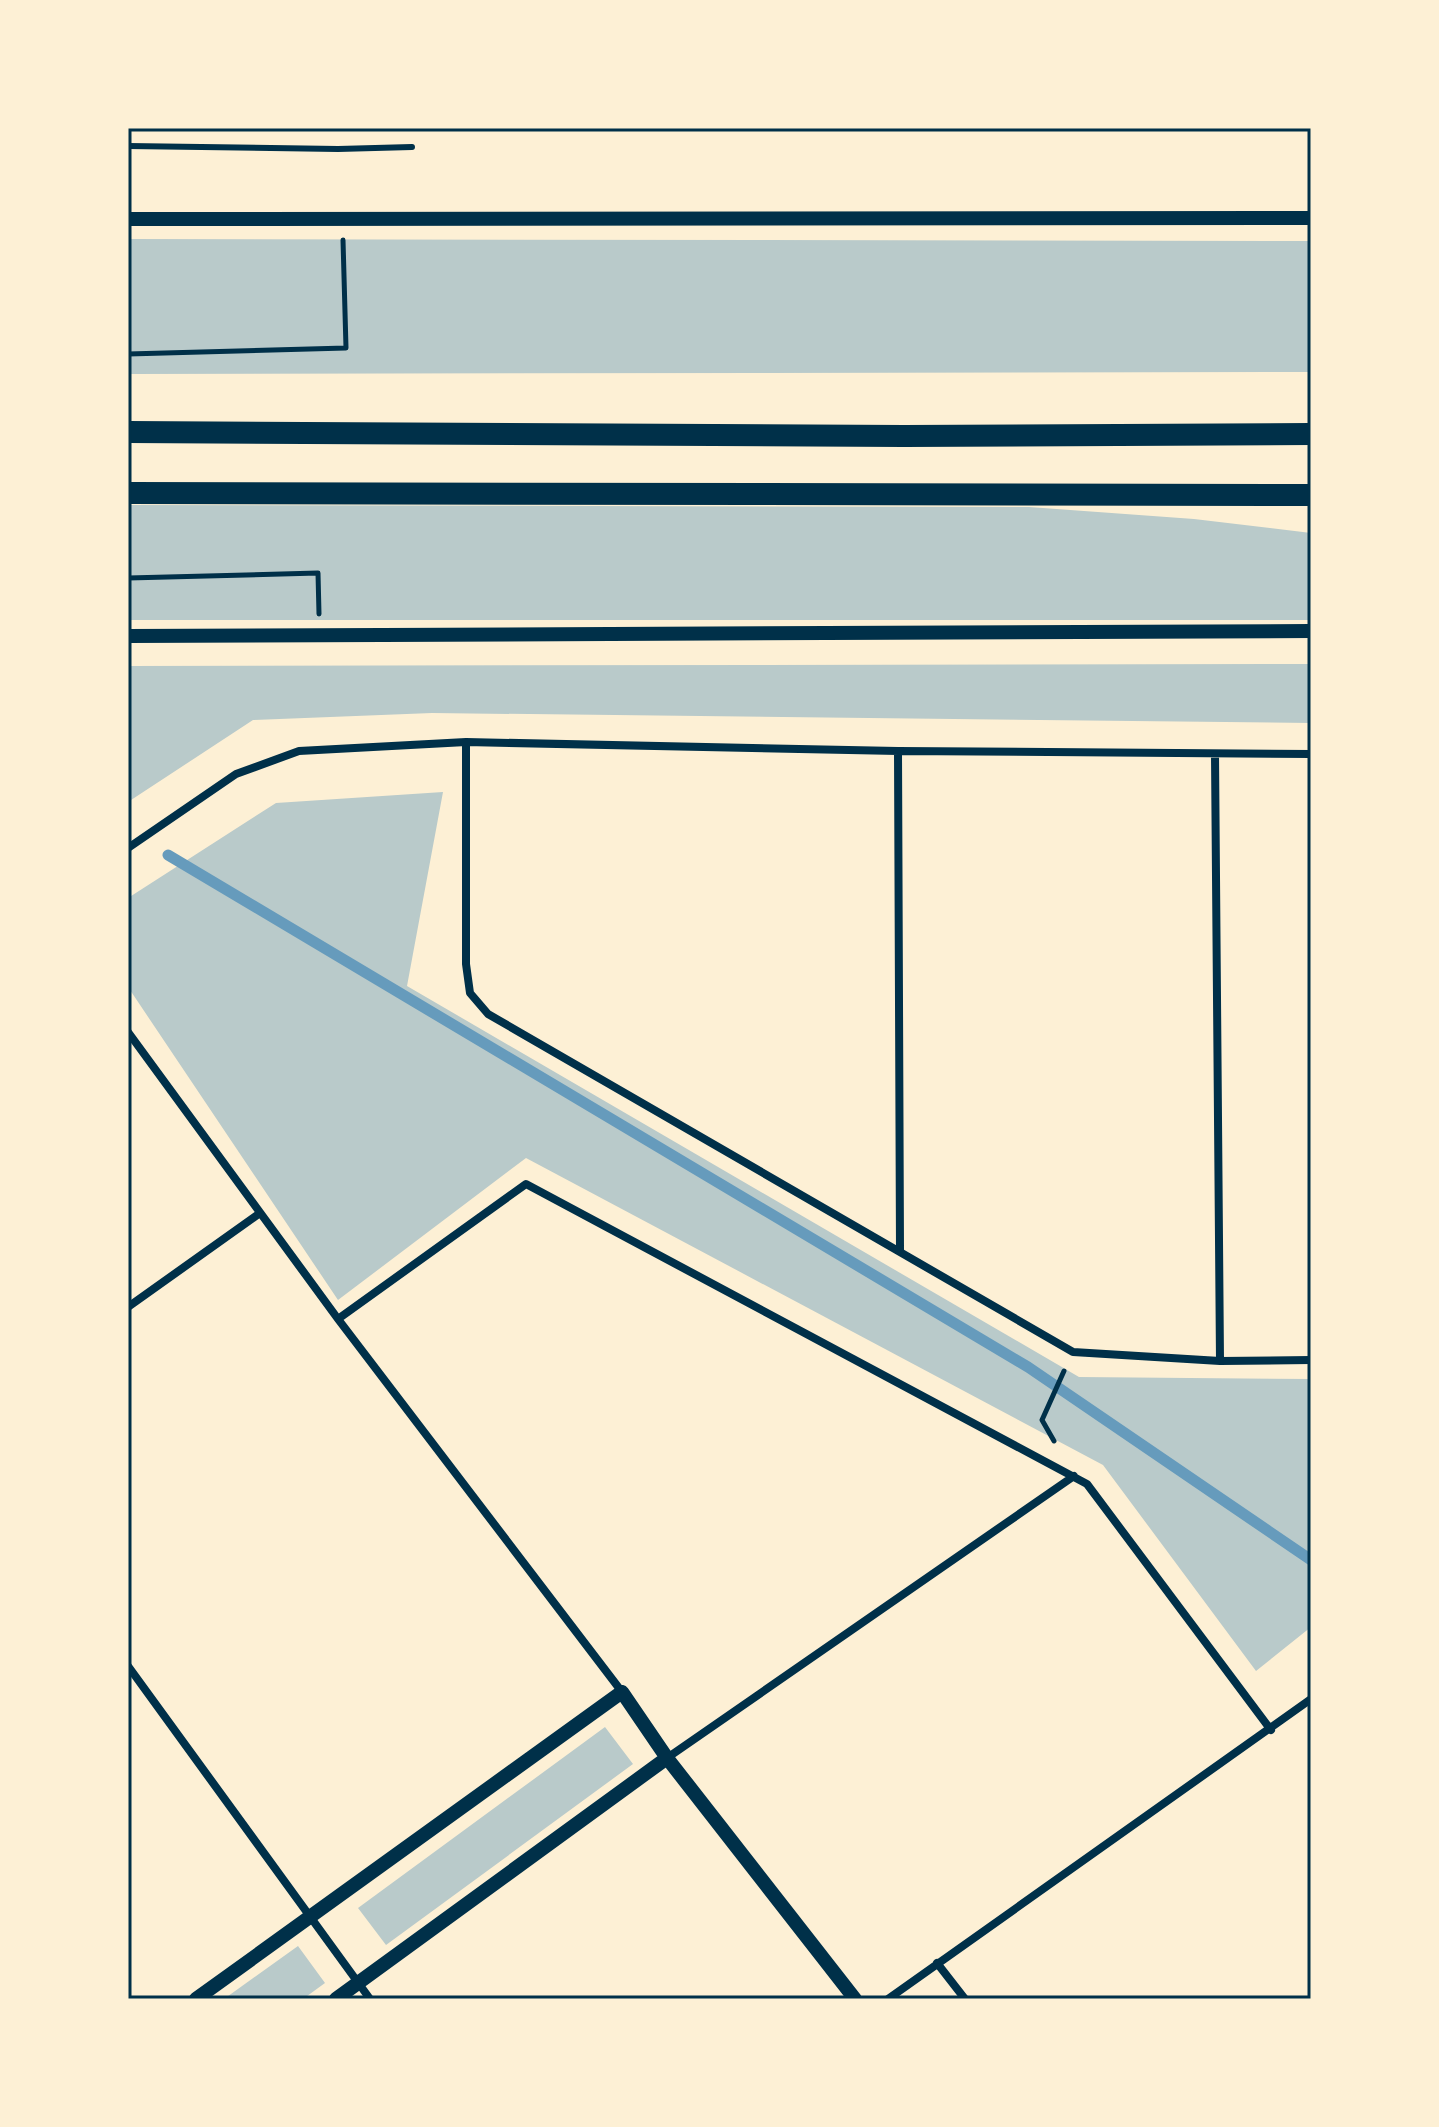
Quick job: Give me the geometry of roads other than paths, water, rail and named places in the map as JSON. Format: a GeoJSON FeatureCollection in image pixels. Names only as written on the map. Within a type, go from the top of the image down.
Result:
{"type":"FeatureCollection","features":[{"type":"Feature","properties":{"kind":"highway"},"geometry":{"type":"LineString","coordinates":[[128,432],[904,436],[1311,434]]}},
{"type":"Feature","properties":{"kind":"highway"},"geometry":{"type":"LineString","coordinates":[[128,493],[1287,495],[1311,498]]}},
{"type":"Feature","properties":{"kind":"street"},"geometry":{"type":"LineString","coordinates":[[128,219],[1311,218]]}},
{"type":"Feature","properties":{"kind":"street"},"geometry":{"type":"LineString","coordinates":[[128,636],[1311,631]]}},
{"type":"Feature","properties":{"kind":"street"},"geometry":{"type":"LineString","coordinates":[[466,742],[466,964],[470,993],[488,1014],[1073,1352],[1220,1361],[1311,1360]]}},
{"type":"Feature","properties":{"kind":"street"},"geometry":{"type":"LineString","coordinates":[[128,848],[236,774],[299,751],[466,742],[898,751],[1311,754]]}},
{"type":"Feature","properties":{"kind":"street"},"geometry":{"type":"LineString","coordinates":[[898,751],[900,1250]]}},
{"type":"Feature","properties":{"kind":"street"},"geometry":{"type":"LineString","coordinates":[[1215,755],[1220,1361]]}},
{"type":"Feature","properties":{"kind":"street"},"geometry":{"type":"LineString","coordinates":[[128,1032],[338,1319],[622,1692],[667,1758],[855,1999]]}},
{"type":"Feature","properties":{"kind":"street"},"geometry":{"type":"LineString","coordinates":[[338,1319],[526,1184],[1087,1484],[1271,1730]]}},
{"type":"Feature","properties":{"kind":"street"},"geometry":{"type":"LineString","coordinates":[[128,1307],[260,1213]]}},
{"type":"Feature","properties":{"kind":"street"},"geometry":{"type":"LineString","coordinates":[[336,1999],[667,1758],[1074,1476]]}},
{"type":"Feature","properties":{"kind":"street"},"geometry":{"type":"LineString","coordinates":[[128,1666],[370,1999]]}},
{"type":"Feature","properties":{"kind":"street"},"geometry":{"type":"LineString","coordinates":[[196,1999],[622,1692]]}},
{"type":"Feature","properties":{"kind":"street"},"geometry":{"type":"LineString","coordinates":[[888,1999],[1311,1699]]}},
{"type":"Feature","properties":{"kind":"street"},"geometry":{"type":"LineString","coordinates":[[937,1963],[965,1999]]}},
{"type":"Feature","properties":{"kind":"lane"},"geometry":{"type":"LineString","coordinates":[[128,146],[412,147]]}},
{"type":"Feature","properties":{"kind":"waterway"},"geometry":{"type":"LineString","coordinates":[[168,855],[1028,1367],[1311,1560]]}}]}
